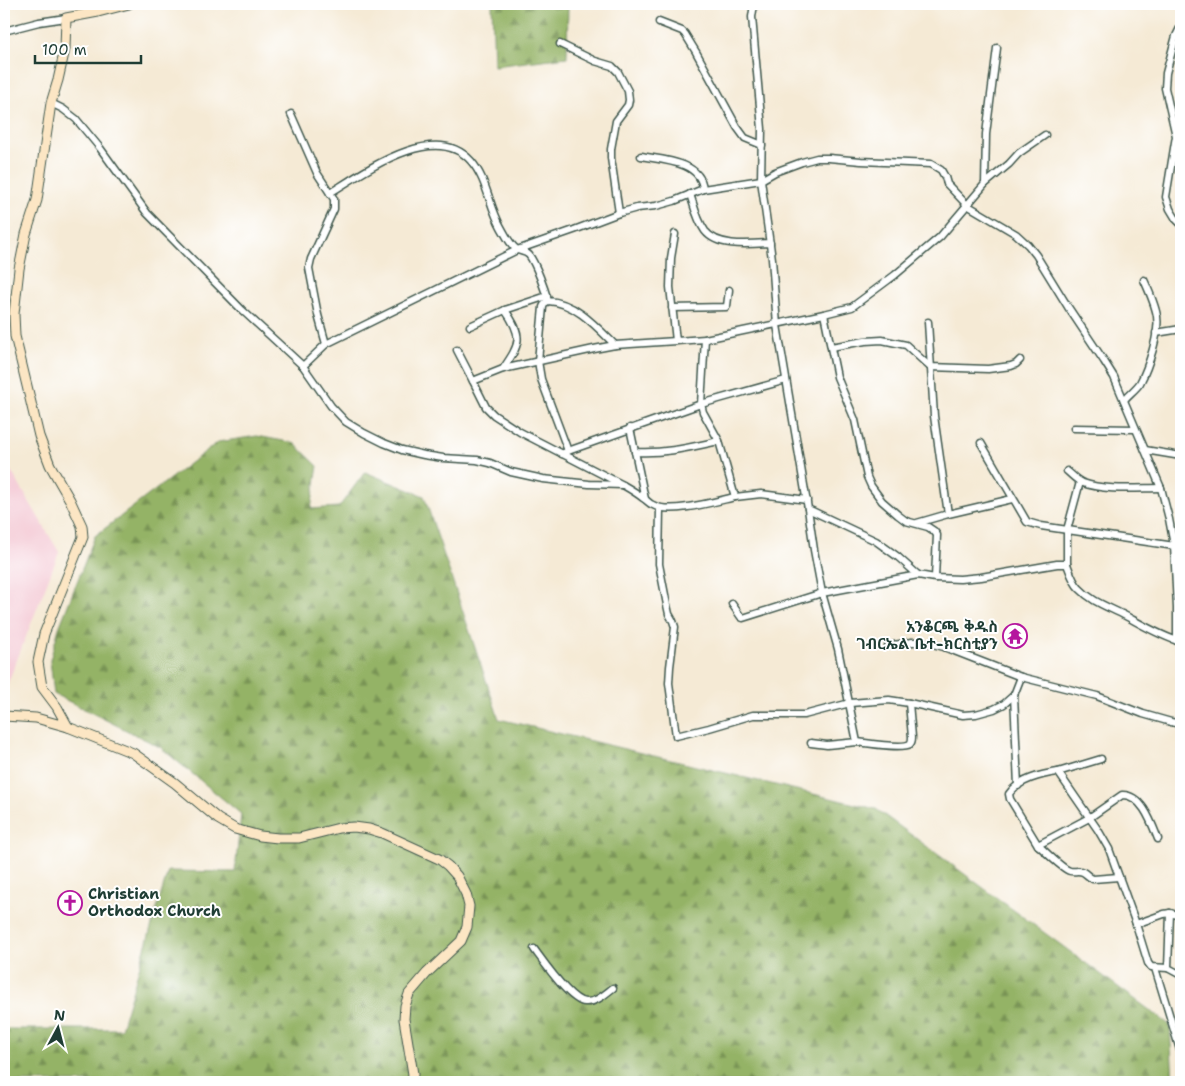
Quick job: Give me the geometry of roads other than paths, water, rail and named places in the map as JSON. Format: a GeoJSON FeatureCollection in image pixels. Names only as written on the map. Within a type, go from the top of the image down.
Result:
{"type":"FeatureCollection","features":[{"type":"Feature","properties":{"kind":"main road"},"geometry":{"type":"LineString","coordinates":[[68,727],[42,686],[38,662],[44,634],[83,536],[82,526],[50,465],[39,436],[15,336],[14,314],[19,269],[26,234],[37,200],[51,103],[65,49],[66,18],[129,4]]}},
{"type":"Feature","properties":{"kind":"main road"},"geometry":{"type":"LineString","coordinates":[[4,716],[36,718],[68,727],[133,753],[218,819],[235,829],[260,836],[278,838],[299,838],[339,828],[369,829],[439,859],[448,866],[457,876],[466,894],[469,906],[467,928],[461,941],[409,994],[405,1006],[404,1020],[413,1074],[412,1082]]}},
{"type":"Feature","properties":{"kind":"street"},"geometry":{"type":"LineString","coordinates":[[754,4],[752,16],[762,129],[761,180],[770,243],[777,324],[822,593],[838,649],[857,742]]}},
{"type":"Feature","properties":{"kind":"street"},"geometry":{"type":"LineString","coordinates":[[4,31],[39,22],[66,18]]}},
{"type":"Feature","properties":{"kind":"street"},"geometry":{"type":"LineString","coordinates":[[659,22],[685,34],[737,127],[745,138],[762,146]]}},
{"type":"Feature","properties":{"kind":"street"},"geometry":{"type":"LineString","coordinates":[[1181,26],[1176,36],[1166,73],[1165,88],[1176,136],[1166,197],[1170,209],[1181,224]]}},
{"type":"Feature","properties":{"kind":"street"},"geometry":{"type":"LineString","coordinates":[[560,44],[612,66],[618,72],[628,91],[628,105],[616,121],[611,149],[619,213]]}},
{"type":"Feature","properties":{"kind":"street"},"geometry":{"type":"LineString","coordinates":[[985,184],[986,134],[997,48]]}},
{"type":"Feature","properties":{"kind":"street"},"geometry":{"type":"LineString","coordinates":[[51,103],[76,119],[100,148],[147,213],[242,310],[303,366],[331,406],[346,422],[364,433],[402,450],[444,458],[490,463],[511,472],[543,478],[589,484],[623,485]]}},
{"type":"Feature","properties":{"kind":"street"},"geometry":{"type":"LineString","coordinates":[[291,114],[317,173],[334,199],[334,209],[311,259],[309,268],[326,344]]}},
{"type":"Feature","properties":{"kind":"street"},"geometry":{"type":"LineString","coordinates":[[473,382],[503,369],[615,345],[705,339],[852,307],[895,275],[940,237],[985,184],[1019,153],[1045,135]]}},
{"type":"Feature","properties":{"kind":"street"},"geometry":{"type":"LineString","coordinates":[[330,193],[370,168],[394,156],[431,145],[456,150],[470,159],[477,169],[498,221],[508,240],[517,250],[530,256],[543,284],[547,299],[544,307],[538,361],[541,379],[565,452]]}},
{"type":"Feature","properties":{"kind":"street"},"geometry":{"type":"LineString","coordinates":[[641,156],[675,162],[685,166],[696,172],[701,178],[703,189]]}},
{"type":"Feature","properties":{"kind":"street"},"geometry":{"type":"LineString","coordinates":[[303,366],[326,344],[517,250],[619,213],[674,201],[703,189],[761,180],[775,172],[817,158],[931,164],[941,170],[947,184],[967,205],[1016,234],[1032,250],[1114,377],[1161,488],[1178,546],[1177,608],[1179,642],[1098,603],[1077,586],[1067,564],[1067,530],[1080,482]]}},
{"type":"Feature","properties":{"kind":"street"},"geometry":{"type":"LineString","coordinates":[[690,194],[699,221],[712,238],[740,245],[770,243]]}},
{"type":"Feature","properties":{"kind":"street"},"geometry":{"type":"LineString","coordinates":[[675,234],[671,258],[670,287],[676,341]]}},
{"type":"Feature","properties":{"kind":"street"},"geometry":{"type":"LineString","coordinates":[[1124,400],[1139,384],[1146,369],[1158,325],[1157,316],[1144,280]]}},
{"type":"Feature","properties":{"kind":"street"},"geometry":{"type":"LineString","coordinates":[[672,308],[726,307],[729,290]]}},
{"type":"Feature","properties":{"kind":"street"},"geometry":{"type":"LineString","coordinates":[[470,326],[505,310],[547,299],[583,315],[615,345]]}},
{"type":"Feature","properties":{"kind":"street"},"geometry":{"type":"LineString","coordinates":[[503,369],[515,351],[518,338],[517,329],[505,310]]}},
{"type":"Feature","properties":{"kind":"street"},"geometry":{"type":"LineString","coordinates":[[824,314],[837,377],[855,420],[867,477],[876,494],[906,521],[934,530],[937,535],[935,578]]}},
{"type":"Feature","properties":{"kind":"street"},"geometry":{"type":"LineString","coordinates":[[928,322],[934,416],[948,514]]}},
{"type":"Feature","properties":{"kind":"street"},"geometry":{"type":"LineString","coordinates":[[1156,333],[1181,329]]}},
{"type":"Feature","properties":{"kind":"street"},"geometry":{"type":"LineString","coordinates":[[705,339],[702,404],[718,441],[734,497]]}},
{"type":"Feature","properties":{"kind":"street"},"geometry":{"type":"LineString","coordinates":[[831,347],[882,340],[906,345],[930,367],[988,369],[1011,366],[1020,360]]}},
{"type":"Feature","properties":{"kind":"street"},"geometry":{"type":"LineString","coordinates":[[458,350],[486,407],[494,415],[520,432],[565,452],[623,485],[653,506],[660,508],[696,506],[734,497],[761,494],[807,500]]}},
{"type":"Feature","properties":{"kind":"street"},"geometry":{"type":"LineString","coordinates":[[565,452],[702,404],[786,380]]}},
{"type":"Feature","properties":{"kind":"street"},"geometry":{"type":"LineString","coordinates":[[630,428],[645,499]]}},
{"type":"Feature","properties":{"kind":"street"},"geometry":{"type":"LineString","coordinates":[[1074,428],[1135,429]]}},
{"type":"Feature","properties":{"kind":"street"},"geometry":{"type":"LineString","coordinates":[[636,452],[672,451],[718,441]]}},
{"type":"Feature","properties":{"kind":"street"},"geometry":{"type":"LineString","coordinates":[[981,443],[1027,522],[1041,526],[1178,546]]}},
{"type":"Feature","properties":{"kind":"street"},"geometry":{"type":"LineString","coordinates":[[1145,450],[1181,456]]}},
{"type":"Feature","properties":{"kind":"street"},"geometry":{"type":"LineString","coordinates":[[1067,471],[1080,482],[1106,487],[1161,488]]}},
{"type":"Feature","properties":{"kind":"street"},"geometry":{"type":"LineString","coordinates":[[916,524],[948,514],[1012,499]]}},
{"type":"Feature","properties":{"kind":"street"},"geometry":{"type":"LineString","coordinates":[[660,508],[659,564],[666,605],[675,627],[670,683],[676,736],[753,715],[804,715],[850,703],[889,700],[963,715],[976,714],[994,709],[1004,704],[1014,695]]}},
{"type":"Feature","properties":{"kind":"street"},"geometry":{"type":"LineString","coordinates":[[808,509],[876,541],[898,556],[918,576]]}},
{"type":"Feature","properties":{"kind":"street"},"geometry":{"type":"LineString","coordinates":[[732,604],[743,618],[822,593],[918,576],[960,579],[1056,564],[1067,564]]}},
{"type":"Feature","properties":{"kind":"street"},"geometry":{"type":"LineString","coordinates":[[888,646],[925,642],[944,647],[1021,677],[1096,696],[1143,714],[1181,724]]}},
{"type":"Feature","properties":{"kind":"street"},"geometry":{"type":"LineString","coordinates":[[1018,786],[1014,695],[1021,677]]}},
{"type":"Feature","properties":{"kind":"street"},"geometry":{"type":"LineString","coordinates":[[812,743],[827,745],[857,742],[896,746],[909,744],[912,742],[912,737],[909,703]]}},
{"type":"Feature","properties":{"kind":"street"},"geometry":{"type":"LineString","coordinates":[[1101,759],[1058,772],[1033,777],[1012,789],[1009,794],[1010,799],[1038,845],[1065,868],[1070,871],[1081,871],[1093,879],[1119,877]]}},
{"type":"Feature","properties":{"kind":"street"},"geometry":{"type":"LineString","coordinates":[[1058,772],[1109,849],[1148,963],[1151,967],[1168,968],[1181,975]]}},
{"type":"Feature","properties":{"kind":"street"},"geometry":{"type":"LineString","coordinates":[[1038,845],[1090,818],[1122,795],[1129,794],[1135,798],[1147,814],[1158,839]]}},
{"type":"Feature","properties":{"kind":"street"},"geometry":{"type":"LineString","coordinates":[[1136,924],[1164,914],[1176,915]]}},
{"type":"Feature","properties":{"kind":"street"},"geometry":{"type":"LineString","coordinates":[[1176,915],[1181,923]]}},
{"type":"Feature","properties":{"kind":"street"},"geometry":{"type":"LineString","coordinates":[[1168,968],[1176,915]]}},
{"type":"Feature","properties":{"kind":"street"},"geometry":{"type":"LineString","coordinates":[[534,949],[554,976],[576,999],[585,1002],[596,1000],[613,988]]}},
{"type":"Feature","properties":{"kind":"street"},"geometry":{"type":"LineString","coordinates":[[1155,968],[1181,1053]]}},
{"type":"Feature","properties":{"kind":"place","name":"አንቆርጫ ቅዱስ ገብርኤል ቤተ-ክርስቲያን"},"geometry":{"type":"Point","coordinates":[1015,636]}},
{"type":"Feature","properties":{"kind":"place","name":"Christian Orthodox Church"},"geometry":{"type":"Point","coordinates":[70,903]}}]}
